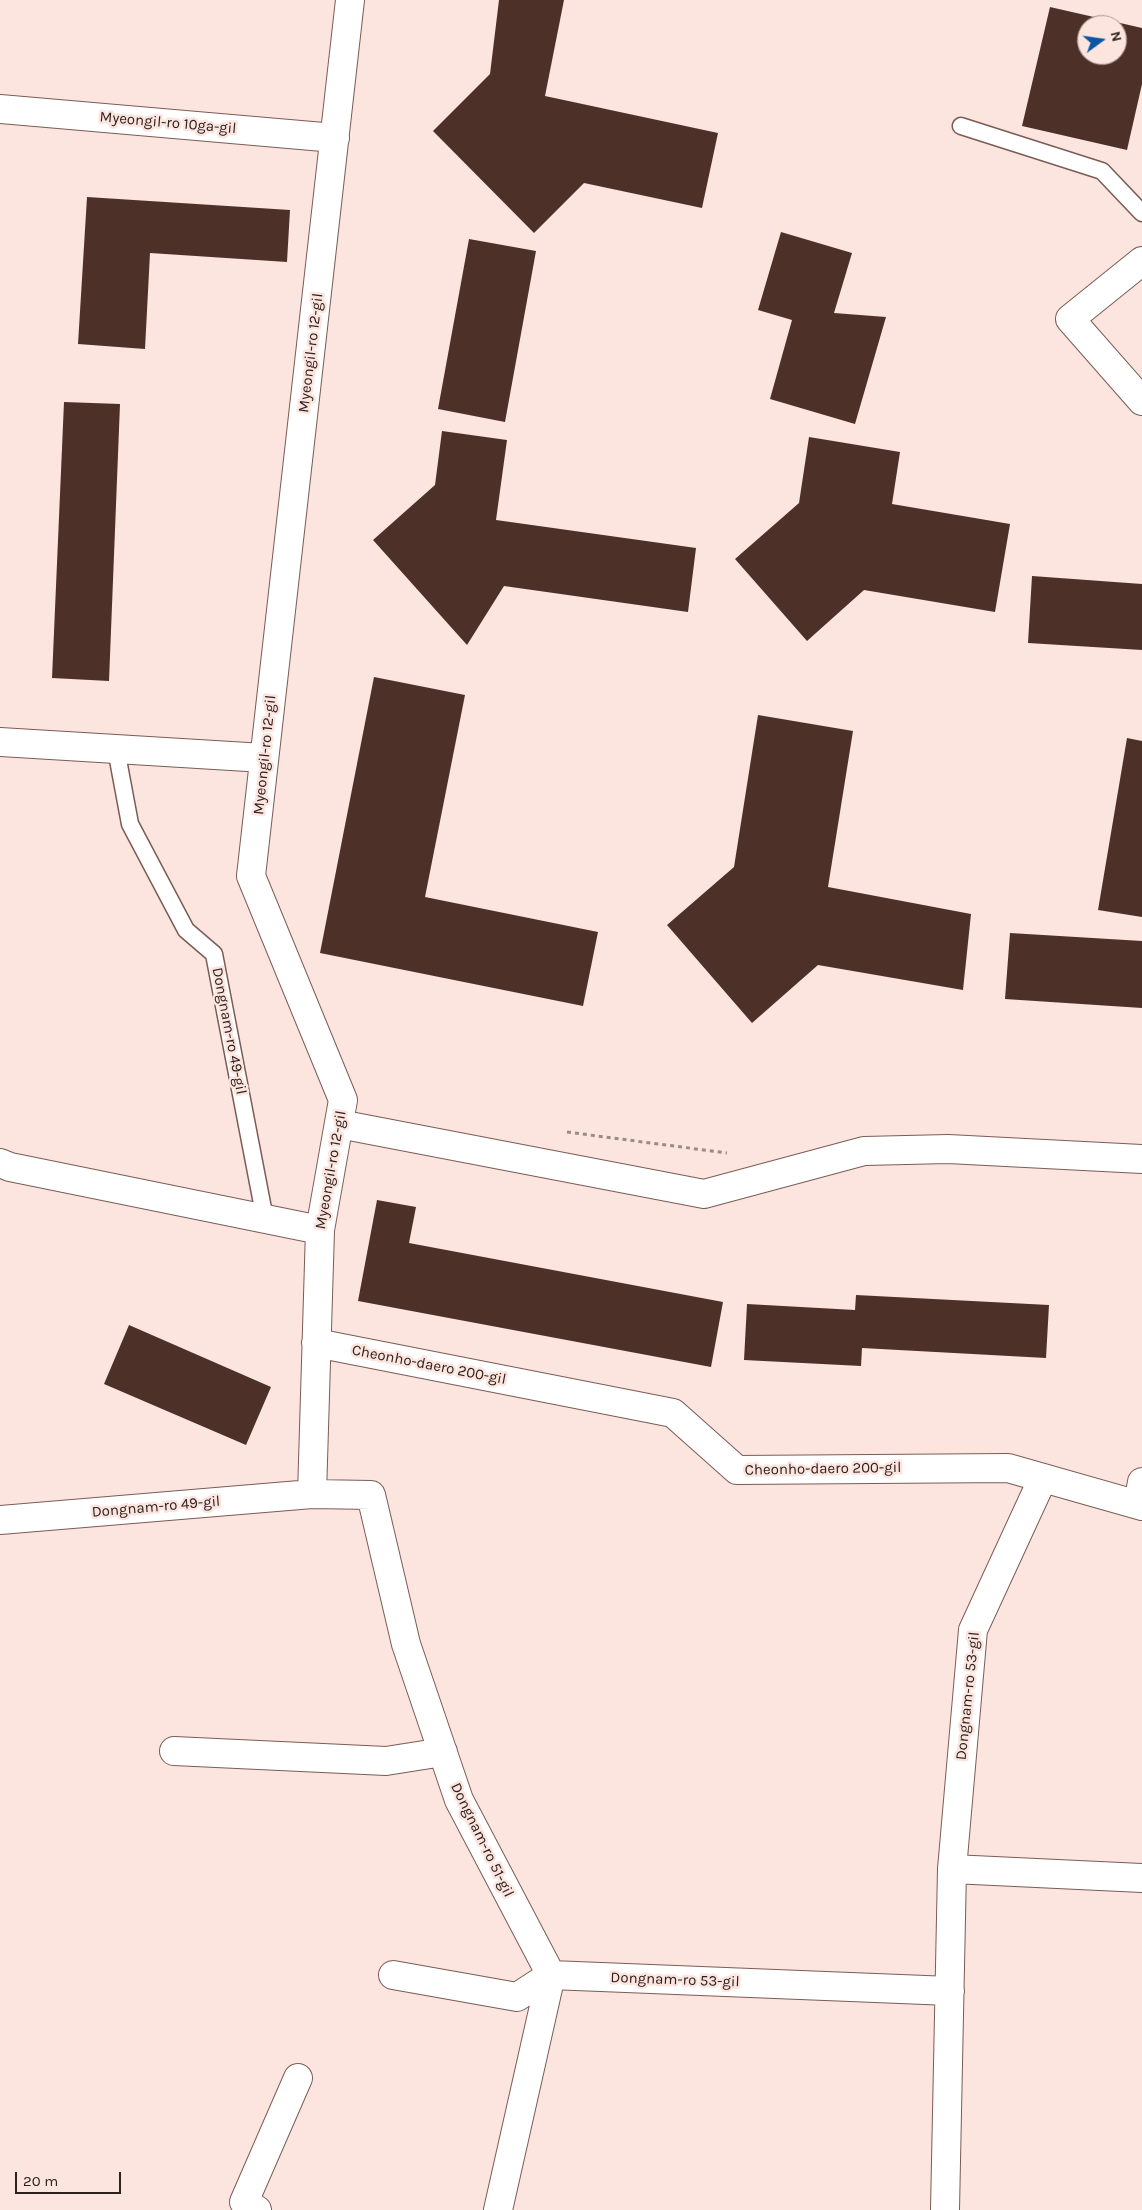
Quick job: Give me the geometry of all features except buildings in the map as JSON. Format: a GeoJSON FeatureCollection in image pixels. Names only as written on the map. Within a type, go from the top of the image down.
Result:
{"type":"FeatureCollection","features":[{"type":"Feature","properties":{"kind":"street","name":"Myeongil-ro 12-gil"},"geometry":{"type":"LineString","coordinates":[[312,1494],[320,1230],[343,1100],[251,876],[350,0]]}},
{"type":"Feature","properties":{"kind":"street","name":"Myeongil-ro 10ga-gil"},"geometry":{"type":"LineString","coordinates":[[0,109],[335,138]]}},
{"type":"Feature","properties":{"kind":"street"},"geometry":{"type":"LineString","coordinates":[[1142,261],[1070,318],[1142,401]]}},
{"type":"Feature","properties":{"kind":"street"},"geometry":{"type":"LineString","coordinates":[[0,742],[264,758]]}},
{"type":"Feature","properties":{"kind":"street"},"geometry":{"type":"LineString","coordinates":[[339,1124],[704,1194],[864,1151],[948,1149],[1142,1159]]}},
{"type":"Feature","properties":{"kind":"street"},"geometry":{"type":"LineString","coordinates":[[0,1163],[10,1167],[320,1230]]}},
{"type":"Feature","properties":{"kind":"street","name":"Cheonho-daero 200-gil"},"geometry":{"type":"LineString","coordinates":[[316,1343],[673,1414],[737,1470],[1008,1468],[1044,1478],[1141,1498]]}},
{"type":"Feature","properties":{"kind":"street","name":"Dongnam-ro 53-gil"},"geometry":{"type":"LineString","coordinates":[[945,2210],[952,1869],[973,1630],[1044,1478]]}},
{"type":"Feature","properties":{"kind":"street","name":"Dongnam-ro 49-gil"},"geometry":{"type":"LineString","coordinates":[[0,1520],[312,1494]]}},
{"type":"Feature","properties":{"kind":"street","name":"Dongnam-ro 51-gil"},"geometry":{"type":"LineString","coordinates":[[312,1494],[371,1495],[406,1644],[459,1800],[551,1975]]}},
{"type":"Feature","properties":{"kind":"street"},"geometry":{"type":"LineString","coordinates":[[174,1751],[386,1761],[443,1752]]}},
{"type":"Feature","properties":{"kind":"street"},"geometry":{"type":"LineString","coordinates":[[952,1869],[1142,1878]]}},
{"type":"Feature","properties":{"kind":"street"},"geometry":{"type":"LineString","coordinates":[[393,1975],[517,1998],[551,1975]]}},
{"type":"Feature","properties":{"kind":"street"},"geometry":{"type":"LineString","coordinates":[[498,2210],[551,1975]]}},
{"type":"Feature","properties":{"kind":"street","name":"Dongnam-ro 53-gil"},"geometry":{"type":"LineString","coordinates":[[551,1975],[950,1990]]}},
{"type":"Feature","properties":{"kind":"street"},"geometry":{"type":"LineString","coordinates":[[257,2210],[244,2202],[298,2078]]}},
{"type":"Feature","properties":{"kind":"lane"},"geometry":{"type":"LineString","coordinates":[[961,126],[1102,171],[1142,213]]}},
{"type":"Feature","properties":{"kind":"lane","name":"Dongnam-ro 49-gil"},"geometry":{"type":"LineString","coordinates":[[116,749],[130,824],[186,930],[214,954],[265,1219]]}},
{"type":"Feature","properties":{"kind":"path"},"geometry":{"type":"LineString","coordinates":[[561,1132],[728,1153]]}}]}
